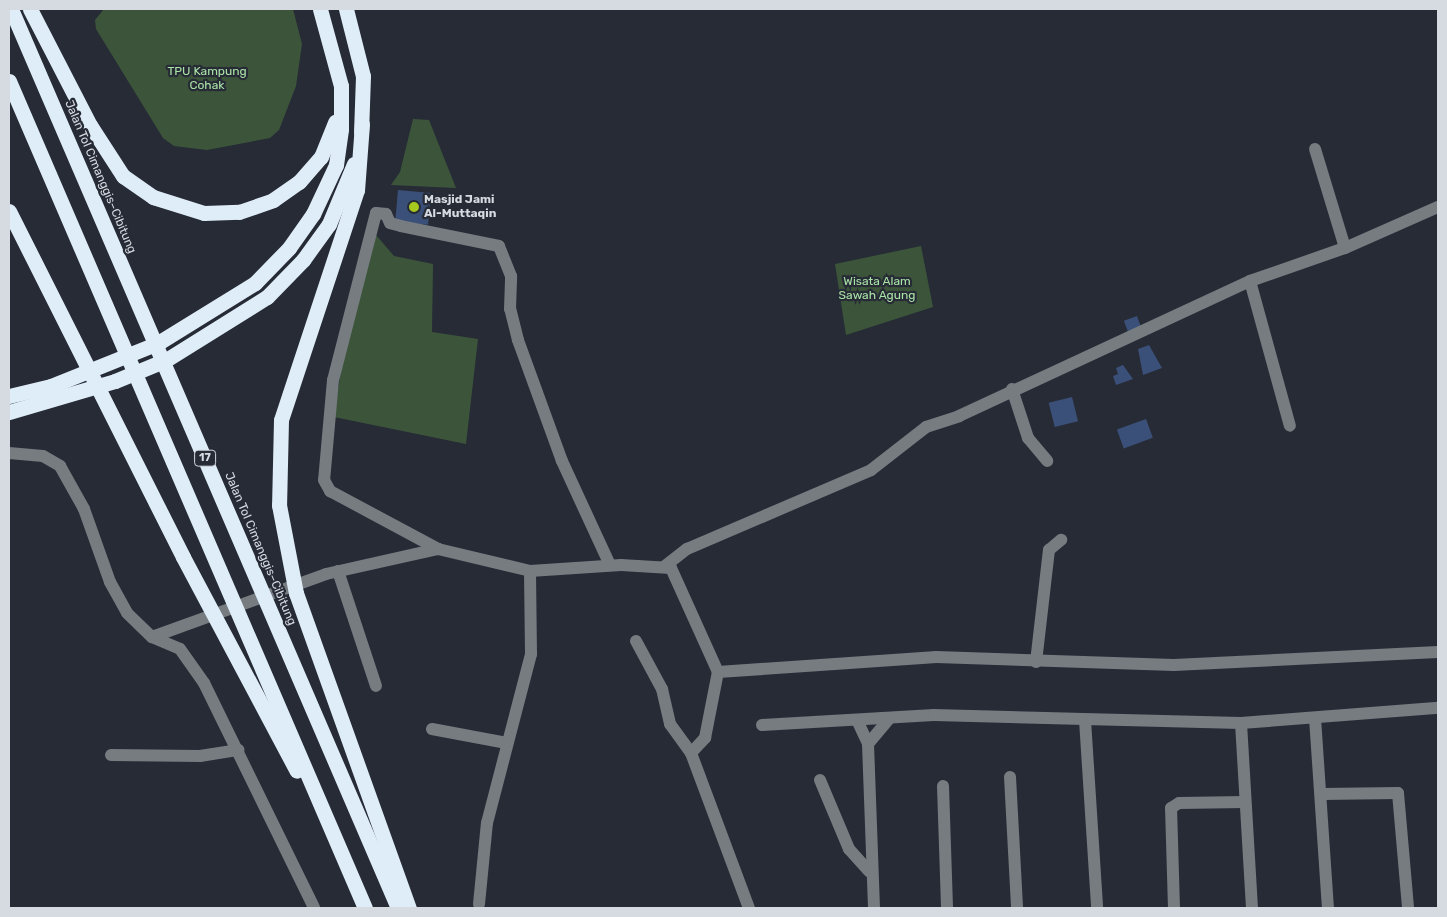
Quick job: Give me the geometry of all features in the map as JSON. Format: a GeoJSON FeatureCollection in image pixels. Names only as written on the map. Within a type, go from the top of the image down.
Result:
{"type":"FeatureCollection","features":[{"type":"Feature","properties":{"kind":"highway","name":"Jalan Tol Cimanggis–Cibitung"},"geometry":{"type":"LineString","coordinates":[[12,9],[398,908]]}},
{"type":"Feature","properties":{"kind":"highway"},"geometry":{"type":"LineString","coordinates":[[30,9],[90,125],[123,176],[153,197],[204,213],[239,212],[273,200],[299,182],[321,156],[334,128],[341,86]]}},
{"type":"Feature","properties":{"kind":"highway"},"geometry":{"type":"LineString","coordinates":[[9,412],[158,343],[208,315],[255,283],[289,248],[313,214],[336,165],[341,86],[320,9]]}},
{"type":"Feature","properties":{"kind":"highway"},"geometry":{"type":"LineString","coordinates":[[346,9],[363,76],[358,190],[281,420],[278,505],[296,593],[409,908]]}},
{"type":"Feature","properties":{"kind":"highway","name":"17"},"geometry":{"type":"LineString","coordinates":[[9,81],[366,908]]}},
{"type":"Feature","properties":{"kind":"highway"},"geometry":{"type":"LineString","coordinates":[[9,396],[55,392],[166,360],[218,331],[267,297],[303,260],[329,224],[353,171],[362,124]]}},
{"type":"Feature","properties":{"kind":"highway"},"geometry":{"type":"LineString","coordinates":[[9,211],[182,557],[347,865]]}},
{"type":"Feature","properties":{"kind":"street"},"geometry":{"type":"LineString","coordinates":[[1315,148],[1345,248]]}},
{"type":"Feature","properties":{"kind":"street"},"geometry":{"type":"LineString","coordinates":[[665,566],[687,549],[872,470],[926,426],[959,416],[1012,388],[1250,281],[1345,248],[1438,207]]}},
{"type":"Feature","properties":{"kind":"street"},"geometry":{"type":"LineString","coordinates":[[610,565],[562,461],[518,340],[510,309],[511,276],[499,246],[401,226],[390,223],[386,214],[376,213],[333,380],[324,480],[330,491],[438,549],[530,571],[610,565],[665,566],[676,573],[718,672],[708,730],[691,753]]}},
{"type":"Feature","properties":{"kind":"street"},"geometry":{"type":"LineString","coordinates":[[1250,281],[1290,426]]}},
{"type":"Feature","properties":{"kind":"street"},"geometry":{"type":"LineString","coordinates":[[1012,388],[1028,438],[1047,461]]}},
{"type":"Feature","properties":{"kind":"street"},"geometry":{"type":"LineString","coordinates":[[9,453],[43,456],[60,466],[84,510],[110,582],[127,613],[152,637],[180,649],[204,683],[239,750],[314,908]]}},
{"type":"Feature","properties":{"kind":"street"},"geometry":{"type":"LineString","coordinates":[[1036,662],[1049,550],[1061,540]]}},
{"type":"Feature","properties":{"kind":"street"},"geometry":{"type":"LineString","coordinates":[[152,637],[332,572],[438,549]]}},
{"type":"Feature","properties":{"kind":"street"},"geometry":{"type":"LineString","coordinates":[[479,904],[487,824],[531,654],[530,571]]}},
{"type":"Feature","properties":{"kind":"street"},"geometry":{"type":"LineString","coordinates":[[332,572],[376,686]]}},
{"type":"Feature","properties":{"kind":"street"},"geometry":{"type":"LineString","coordinates":[[636,641],[662,689],[670,724],[691,753],[749,908]]}},
{"type":"Feature","properties":{"kind":"street"},"geometry":{"type":"LineString","coordinates":[[718,672],[936,657],[1036,662],[1174,665],[1438,652]]}},
{"type":"Feature","properties":{"kind":"street"},"geometry":{"type":"LineString","coordinates":[[762,725],[890,718],[1241,723],[1438,708]]}},
{"type":"Feature","properties":{"kind":"street"},"geometry":{"type":"LineString","coordinates":[[868,744],[890,718]]}},
{"type":"Feature","properties":{"kind":"street"},"geometry":{"type":"LineString","coordinates":[[1315,718],[1322,794],[1328,908]]}},
{"type":"Feature","properties":{"kind":"street"},"geometry":{"type":"LineString","coordinates":[[857,720],[868,744],[870,871],[874,908]]}},
{"type":"Feature","properties":{"kind":"street"},"geometry":{"type":"LineString","coordinates":[[1085,720],[1097,908]]}},
{"type":"Feature","properties":{"kind":"street"},"geometry":{"type":"LineString","coordinates":[[1241,723],[1252,908]]}},
{"type":"Feature","properties":{"kind":"street"},"geometry":{"type":"LineString","coordinates":[[432,730],[507,743]]}},
{"type":"Feature","properties":{"kind":"street"},"geometry":{"type":"LineString","coordinates":[[111,755],[200,756],[239,750]]}},
{"type":"Feature","properties":{"kind":"street"},"geometry":{"type":"LineString","coordinates":[[1010,776],[1017,908]]}},
{"type":"Feature","properties":{"kind":"street"},"geometry":{"type":"LineString","coordinates":[[820,780],[849,850],[870,871]]}},
{"type":"Feature","properties":{"kind":"street"},"geometry":{"type":"LineString","coordinates":[[943,786],[947,908]]}},
{"type":"Feature","properties":{"kind":"street"},"geometry":{"type":"LineString","coordinates":[[1322,794],[1398,793],[1408,908]]}},
{"type":"Feature","properties":{"kind":"street"},"geometry":{"type":"LineString","coordinates":[[1174,908],[1171,808],[1179,803],[1245,802]]}},
{"type":"Feature","properties":{"kind":"green space","name":"TPU Kampung Cohak"},"geometry":{"type":"Polygon","coordinates":[[[104,9],[293,9],[302,44],[296,86],[279,130],[270,138],[207,150],[174,146],[163,138],[96,29],[95,20],[104,9]]]}},
{"type":"Feature","properties":{"kind":"green space"},"geometry":{"type":"Polygon","coordinates":[[[413,119],[429,120],[456,188],[391,185],[400,172],[413,119]]]}},
{"type":"Feature","properties":{"kind":"green space"},"geometry":{"type":"Polygon","coordinates":[[[376,235],[394,256],[433,264],[432,332],[478,339],[466,444],[334,417],[342,364],[376,235]]]}},
{"type":"Feature","properties":{"kind":"green space","name":"Wisata Alam Sawah Agung"},"geometry":{"type":"Polygon","coordinates":[[[921,246],[933,307],[846,335],[835,264],[921,246]]]}},
{"type":"Feature","properties":{"kind":"building","name":"Masjid Jami Al-Muttaqin"},"geometry":{"type":"Polygon","coordinates":[[[398,190],[431,193],[428,225],[395,222],[398,190]]]}},
{"type":"Feature","properties":{"kind":"building"},"geometry":{"type":"Polygon","coordinates":[[[1137,316],[1141,327],[1128,332],[1124,321],[1137,316]]]}},
{"type":"Feature","properties":{"kind":"building"},"geometry":{"type":"Polygon","coordinates":[[[1149,345],[1162,368],[1143,375],[1138,349],[1149,345]]]}},
{"type":"Feature","properties":{"kind":"building"},"geometry":{"type":"Polygon","coordinates":[[[1123,365],[1133,379],[1116,385],[1113,376],[1118,374],[1116,368],[1123,365]]]}},
{"type":"Feature","properties":{"kind":"building"},"geometry":{"type":"Polygon","coordinates":[[[1072,397],[1078,421],[1055,427],[1049,403],[1072,397]]]}},
{"type":"Feature","properties":{"kind":"building"},"geometry":{"type":"Polygon","coordinates":[[[1146,419],[1153,438],[1124,448],[1117,430],[1146,419]]]}},
{"type":"Feature","properties":{"kind":"place","name":"Masjid Jami Al-Muttaqin"},"geometry":{"type":"Point","coordinates":[414,207]}}]}
